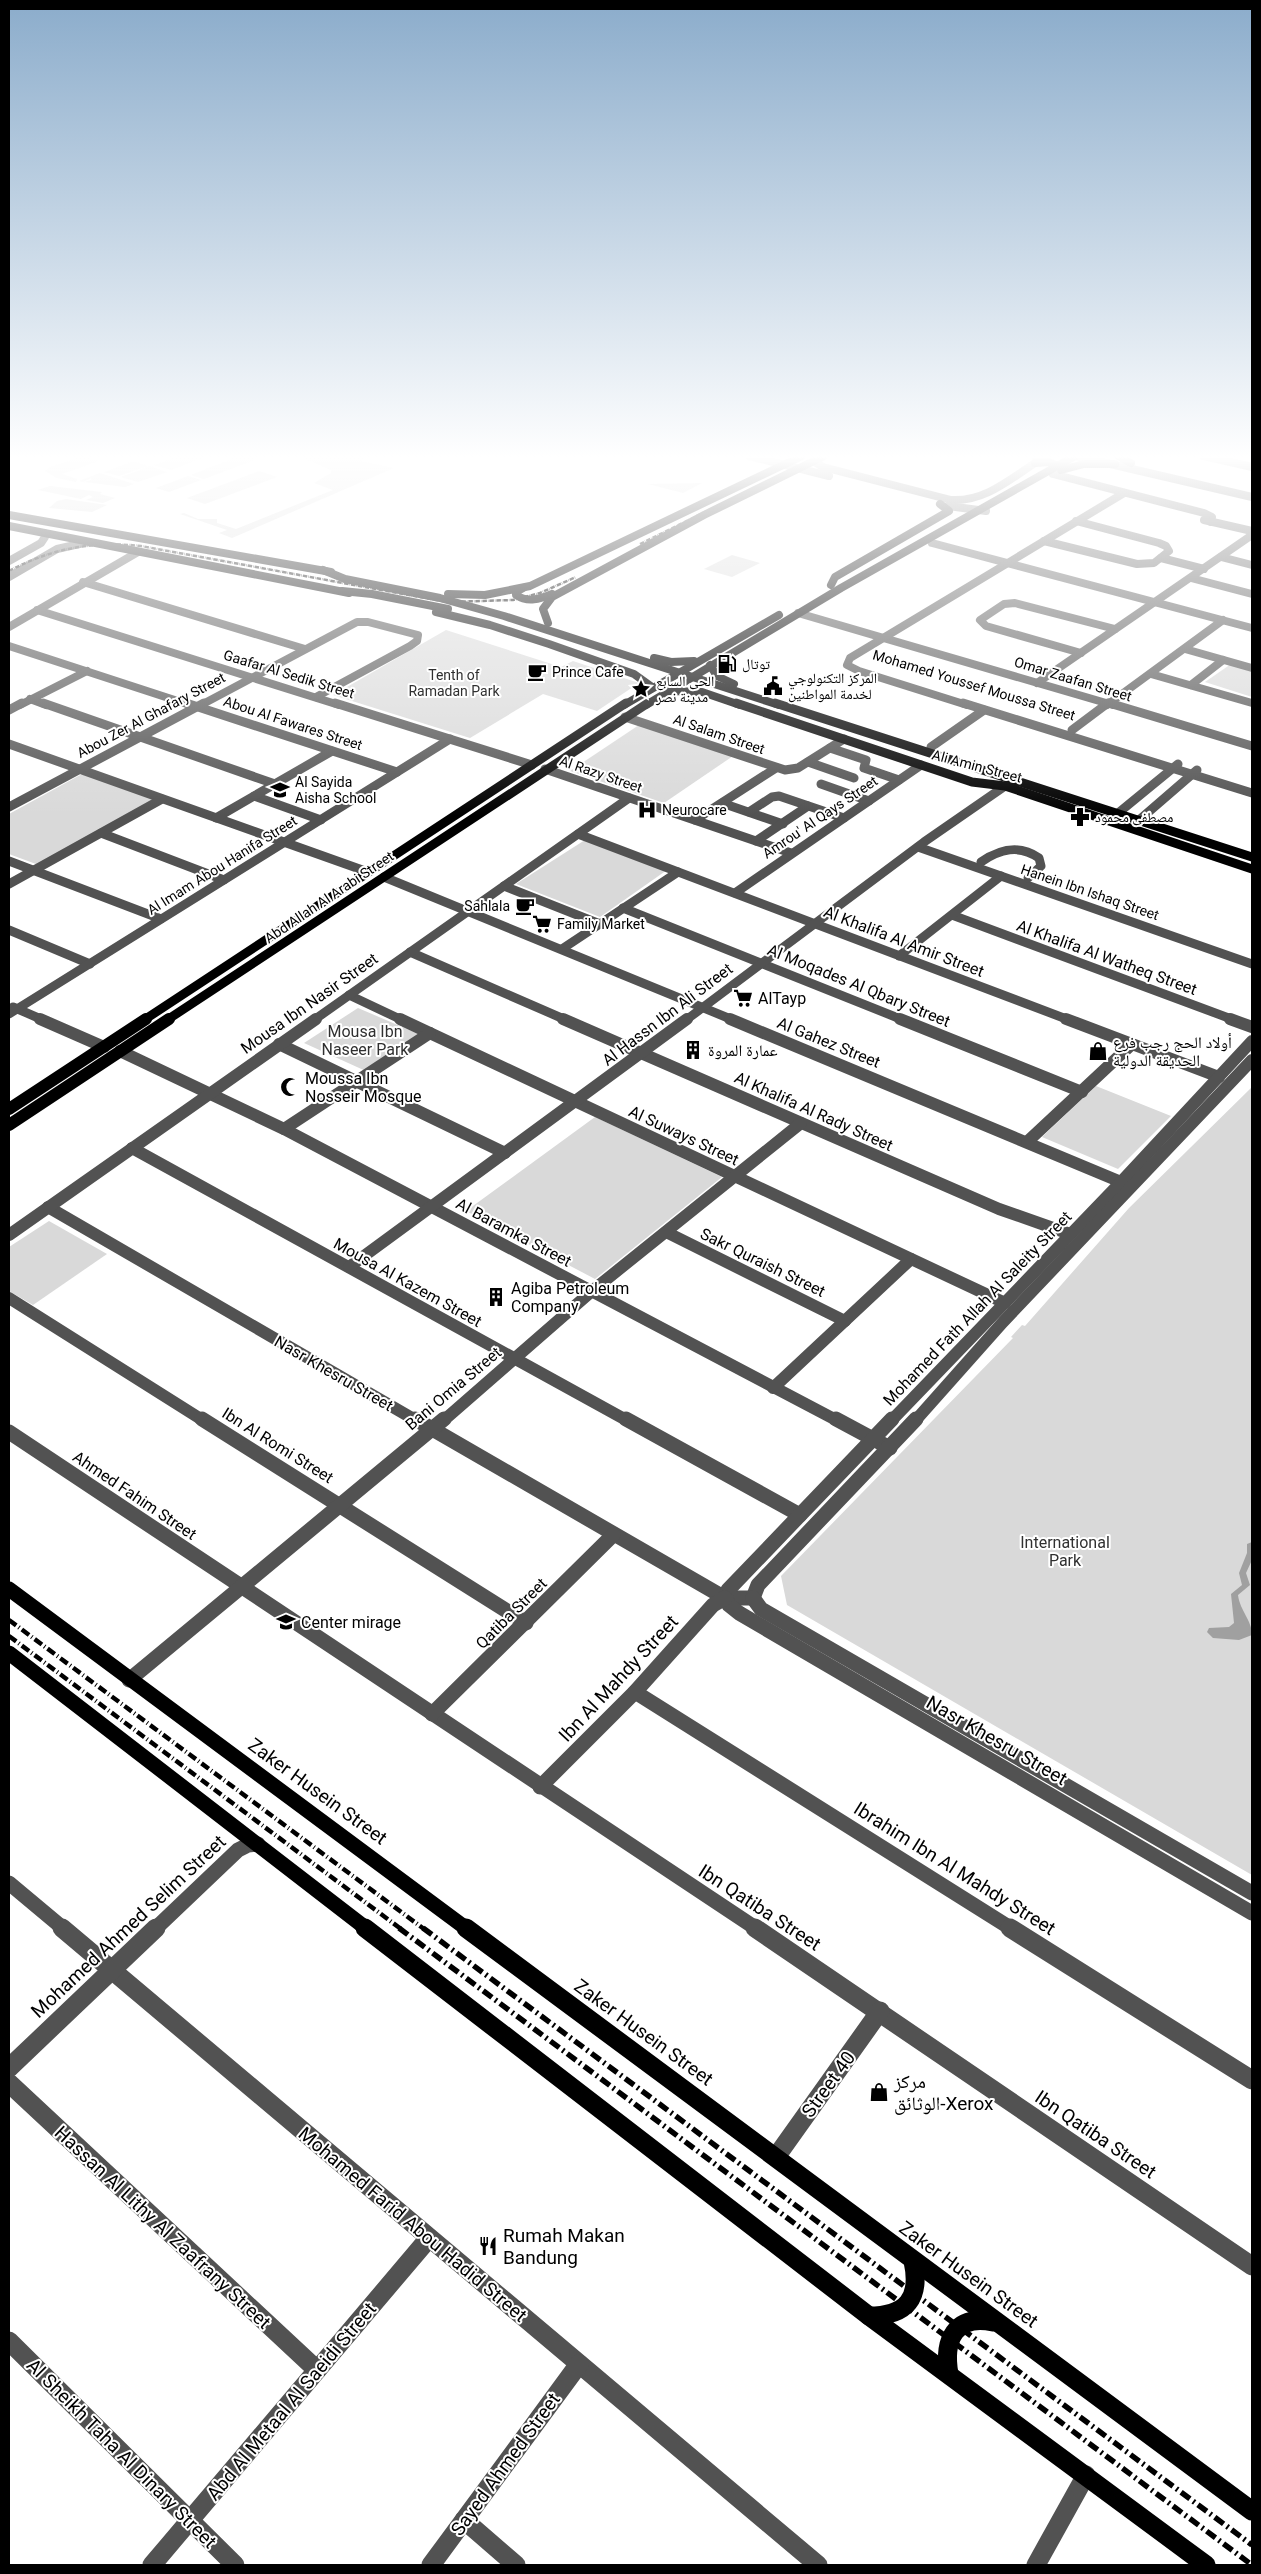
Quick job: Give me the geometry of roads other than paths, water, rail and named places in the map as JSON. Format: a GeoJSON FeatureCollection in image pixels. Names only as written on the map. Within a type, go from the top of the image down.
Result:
{"type":"FeatureCollection","features":[{"type":"Feature","properties":{"kind":"main road"},"geometry":{"type":"LineString","coordinates":[[264,576],[342,591],[490,625],[610,658],[777,706],[1008,783]]}},
{"type":"Feature","properties":{"kind":"main road"},"geometry":{"type":"LineString","coordinates":[[338,576],[481,609],[610,658],[767,709],[1008,783]]}},
{"type":"Feature","properties":{"kind":"main road"},"geometry":{"type":"LineString","coordinates":[[354,576],[445,594],[548,622],[666,661],[693,662],[693,668],[707,667]]}},
{"type":"Feature","properties":{"kind":"main road"},"geometry":{"type":"LineString","coordinates":[[548,576],[516,592],[516,595],[532,600],[542,599],[590,576]]}},
{"type":"Feature","properties":{"kind":"main road","name":"Abd Allah Al Arabi Street"},"geometry":{"type":"LineString","coordinates":[[9,1109],[268,937],[652,687],[846,576]]}},
{"type":"Feature","properties":{"kind":"main road"},"geometry":{"type":"LineString","coordinates":[[841,588],[862,576]]}},
{"type":"Feature","properties":{"kind":"main road"},"geometry":{"type":"LineString","coordinates":[[841,588],[864,582],[874,576]]}},
{"type":"Feature","properties":{"kind":"main road"},"geometry":{"type":"LineString","coordinates":[[445,594],[485,595],[523,588]]}},
{"type":"Feature","properties":{"kind":"main road"},"geometry":{"type":"LineString","coordinates":[[548,622],[544,616],[546,603],[567,588]]}},
{"type":"Feature","properties":{"kind":"main road","name":"Abd Allah Al Arabi Street"},"geometry":{"type":"LineString","coordinates":[[9,1124],[313,925],[624,717],[841,588]]}},
{"type":"Feature","properties":{"kind":"main road"},"geometry":{"type":"LineString","coordinates":[[610,658],[627,660],[634,656],[636,652]]}},
{"type":"Feature","properties":{"kind":"main road"},"geometry":{"type":"LineString","coordinates":[[610,658],[639,676],[652,687],[663,689],[665,692]]}},
{"type":"Feature","properties":{"kind":"main road","name":"Ali Amin Street"},"geometry":{"type":"LineString","coordinates":[[707,667],[720,678],[990,768],[1008,783],[1252,869]]}},
{"type":"Feature","properties":{"kind":"main road"},"geometry":{"type":"LineString","coordinates":[[724,700],[729,693],[748,688]]}},
{"type":"Feature","properties":{"kind":"main road","name":"Ali Amin Street"},"geometry":{"type":"LineString","coordinates":[[665,692],[693,690],[972,782],[1008,783],[1117,814],[1252,857]]}},
{"type":"Feature","properties":{"kind":"main road"},"geometry":{"type":"LineString","coordinates":[[296,919],[302,923],[313,925]]}},
{"type":"Feature","properties":{"kind":"main road"},"geometry":{"type":"LineString","coordinates":[[268,937],[280,938],[285,943]]}},
{"type":"Feature","properties":{"kind":"main road","name":"Zaker Husein Street"},"geometry":{"type":"LineString","coordinates":[[9,1589],[129,1680],[776,2157],[912,2261],[1252,2511]]}},
{"type":"Feature","properties":{"kind":"main road"},"geometry":{"type":"LineString","coordinates":[[9,1653],[870,2316],[1206,2565]]}},
{"type":"Feature","properties":{"kind":"main road"},"geometry":{"type":"LineString","coordinates":[[870,2316],[889,2316],[905,2306],[915,2290],[915,2270],[912,2261]]}},
{"type":"Feature","properties":{"kind":"main road"},"geometry":{"type":"LineString","coordinates":[[949,2374],[945,2355],[950,2337],[956,2330],[971,2321],[980,2319],[998,2323]]}},
{"type":"Feature","properties":{"kind":"street"},"geometry":{"type":"LineString","coordinates":[[9,627],[95,576]]}},
{"type":"Feature","properties":{"kind":"street"},"geometry":{"type":"LineString","coordinates":[[885,637],[986,576]]}},
{"type":"Feature","properties":{"kind":"street"},"geometry":{"type":"LineString","coordinates":[[1058,576],[1252,628]]}},
{"type":"Feature","properties":{"kind":"street"},"geometry":{"type":"LineString","coordinates":[[1037,683],[1194,576]]}},
{"type":"Feature","properties":{"kind":"street"},"geometry":{"type":"LineString","coordinates":[[1191,578],[1252,594]]}},
{"type":"Feature","properties":{"kind":"street"},"geometry":{"type":"LineString","coordinates":[[84,582],[305,650]]}},
{"type":"Feature","properties":{"kind":"street"},"geometry":{"type":"LineString","coordinates":[[1081,653],[986,626],[980,620],[1004,604],[1015,602],[1115,629]]}},
{"type":"Feature","properties":{"kind":"street","name":"Gaafar Al Sedik Street"},"geometry":{"type":"LineString","coordinates":[[37,610],[532,765]]}},
{"type":"Feature","properties":{"kind":"street","name":"Omar Zaafan Street"},"geometry":{"type":"LineString","coordinates":[[801,612],[868,635],[885,637],[1252,746]]}},
{"type":"Feature","properties":{"kind":"street"},"geometry":{"type":"LineString","coordinates":[[1072,730],[1223,620]]}},
{"type":"Feature","properties":{"kind":"street","name":"Abou Zer Al Ghafary Street"},"geometry":{"type":"LineString","coordinates":[[12,802],[362,621],[418,635],[416,641],[410,646],[316,697]]}},
{"type":"Feature","properties":{"kind":"street","name":"Mohamed Youssef Moussa Street"},"geometry":{"type":"LineString","coordinates":[[885,637],[846,662],[850,667],[863,669],[1072,730],[1176,766]]}},
{"type":"Feature","properties":{"kind":"street","name":"Abou Al Fawares Street"},"geometry":{"type":"LineString","coordinates":[[9,646],[397,772]]}},
{"type":"Feature","properties":{"kind":"street"},"geometry":{"type":"LineString","coordinates":[[1185,649],[1252,668]]}},
{"type":"Feature","properties":{"kind":"street"},"geometry":{"type":"LineString","coordinates":[[1191,685],[1223,660]]}},
{"type":"Feature","properties":{"kind":"street","name":"Mohamed Youssef Moussa Street"},"geometry":{"type":"LineString","coordinates":[[863,669],[984,710],[1195,772],[1252,794]]}},
{"type":"Feature","properties":{"kind":"street"},"geometry":{"type":"LineString","coordinates":[[9,710],[87,671]]}},
{"type":"Feature","properties":{"kind":"street"},"geometry":{"type":"LineString","coordinates":[[1151,674],[1252,703]]}},
{"type":"Feature","properties":{"kind":"street"},"geometry":{"type":"LineString","coordinates":[[30,699],[275,784]]}},
{"type":"Feature","properties":{"kind":"street"},"geometry":{"type":"LineString","coordinates":[[931,747],[984,710]]}},
{"type":"Feature","properties":{"kind":"street","name":"Al Salam Street"},"geometry":{"type":"LineString","coordinates":[[624,717],[790,771],[844,739]]}},
{"type":"Feature","properties":{"kind":"street","name":"Al Imam Abou Hanifa Street"},"geometry":{"type":"LineString","coordinates":[[12,1009],[90,964],[450,740]]}},
{"type":"Feature","properties":{"kind":"street"},"geometry":{"type":"LineString","coordinates":[[9,744],[368,872]]}},
{"type":"Feature","properties":{"kind":"street"},"geometry":{"type":"LineString","coordinates":[[830,748],[866,760],[867,762],[863,767],[899,780]]}},
{"type":"Feature","properties":{"kind":"street"},"geometry":{"type":"LineString","coordinates":[[216,818],[332,751]]}},
{"type":"Feature","properties":{"kind":"street"},"geometry":{"type":"LineString","coordinates":[[808,762],[854,778]]}},
{"type":"Feature","properties":{"kind":"street","name":"Amrou' Al Qays Street"},"geometry":{"type":"LineString","coordinates":[[735,893],[921,765]]}},
{"type":"Feature","properties":{"kind":"street"},"geometry":{"type":"LineString","coordinates":[[1117,814],[1176,766]]}},
{"type":"Feature","properties":{"kind":"street","name":"Al Salam Street"},"geometry":{"type":"LineString","coordinates":[[695,820],[776,768]]}},
{"type":"Feature","properties":{"kind":"street","name":"Al Razy Street"},"geometry":{"type":"LineString","coordinates":[[544,769],[791,853]]}},
{"type":"Feature","properties":{"kind":"street"},"geometry":{"type":"LineString","coordinates":[[837,790],[867,769]]}},
{"type":"Feature","properties":{"kind":"street"},"geometry":{"type":"LineString","coordinates":[[1138,821],[1195,772]]}},
{"type":"Feature","properties":{"kind":"street","name":"Mohamed Youssef Moussa Street"},"geometry":{"type":"LineString","coordinates":[[1195,772],[1252,785]]}},
{"type":"Feature","properties":{"kind":"street","name":"Al Hassn Ibn Ali Street"},"geometry":{"type":"LineString","coordinates":[[349,1267],[576,1102],[921,844],[1008,783]]}},
{"type":"Feature","properties":{"kind":"street"},"geometry":{"type":"LineString","coordinates":[[821,784],[869,801]]}},
{"type":"Feature","properties":{"kind":"street"},"geometry":{"type":"LineString","coordinates":[[254,796],[321,820]]}},
{"type":"Feature","properties":{"kind":"street"},"geometry":{"type":"LineString","coordinates":[[749,812],[776,796],[844,818]]}},
{"type":"Feature","properties":{"kind":"street","name":"Mousa Ibn Nasir Street"},"geometry":{"type":"LineString","coordinates":[[9,1235],[629,798]]}},
{"type":"Feature","properties":{"kind":"street"},"geometry":{"type":"LineString","coordinates":[[9,884],[162,799]]}},
{"type":"Feature","properties":{"kind":"street"},"geometry":{"type":"LineString","coordinates":[[722,803],[783,824]]}},
{"type":"Feature","properties":{"kind":"street"},"geometry":{"type":"LineString","coordinates":[[756,841],[808,806]]}},
{"type":"Feature","properties":{"kind":"street"},"geometry":{"type":"LineString","coordinates":[[101,833],[224,880]]}},
{"type":"Feature","properties":{"kind":"street","name":"Al Khalifa Al Amir Street"},"geometry":{"type":"LineString","coordinates":[[578,834],[1219,1077]]}},
{"type":"Feature","properties":{"kind":"street","name":"Hanein Ibn Ishaq Street"},"geometry":{"type":"LineString","coordinates":[[921,844],[1002,876],[1252,964]]}},
{"type":"Feature","properties":{"kind":"street"},"geometry":{"type":"LineString","coordinates":[[981,862],[1000,850],[1014,848],[1029,852],[1039,858],[1041,866],[1028,878]]}},
{"type":"Feature","properties":{"kind":"street","name":"Hanein Ibn Ishaq Street"},"geometry":{"type":"LineString","coordinates":[[946,853],[981,862],[1252,957]]}},
{"type":"Feature","properties":{"kind":"street"},"geometry":{"type":"LineString","coordinates":[[9,861],[161,919]]}},
{"type":"Feature","properties":{"kind":"street"},"geometry":{"type":"LineString","coordinates":[[562,949],[678,872]]}},
{"type":"Feature","properties":{"kind":"street"},"geometry":{"type":"LineString","coordinates":[[899,956],[1002,876]]}},
{"type":"Feature","properties":{"kind":"street","name":"Al Gahez Street"},"geometry":{"type":"LineString","coordinates":[[384,877],[469,910],[1121,1182]]}},
{"type":"Feature","properties":{"kind":"street"},"geometry":{"type":"LineString","coordinates":[[504,886],[600,924]]}},
{"type":"Feature","properties":{"kind":"street","name":"Al Moqades Al Qbary Street"},"geometry":{"type":"LineString","coordinates":[[623,908],[1082,1092]]}},
{"type":"Feature","properties":{"kind":"street","name":"Al Khalifa Al Watheq Street"},"geometry":{"type":"LineString","coordinates":[[952,915],[1252,1027]]}},
{"type":"Feature","properties":{"kind":"street"},"geometry":{"type":"LineString","coordinates":[[9,930],[90,964]]}},
{"type":"Feature","properties":{"kind":"street","name":"Al Khalifa Al Rady Street"},"geometry":{"type":"LineString","coordinates":[[410,952],[999,1209],[1070,1234]]}},
{"type":"Feature","properties":{"kind":"street","name":"Al Suways Street"},"geometry":{"type":"LineString","coordinates":[[349,995],[1005,1303]]}},
{"type":"Feature","properties":{"kind":"street"},"geometry":{"type":"LineString","coordinates":[[12,1009],[104,1047]]}},
{"type":"Feature","properties":{"kind":"street"},"geometry":{"type":"LineString","coordinates":[[284,1128],[430,1033]]}},
{"type":"Feature","properties":{"kind":"street","name":"Mohamed Fath Allah Al Saleity Street"},"geometry":{"type":"LineString","coordinates":[[719,1602],[728,1590],[1121,1182],[1252,1041]]}},
{"type":"Feature","properties":{"kind":"street"},"geometry":{"type":"LineString","coordinates":[[279,1044],[505,1153]]}},
{"type":"Feature","properties":{"kind":"street"},"geometry":{"type":"LineString","coordinates":[[1027,1142],[1132,1044]]}},
{"type":"Feature","properties":{"kind":"street","name":"Al Baramka Street"},"geometry":{"type":"LineString","coordinates":[[120,1051],[284,1128],[773,1388],[890,1448]]}},
{"type":"Feature","properties":{"kind":"street","name":"Mohamed Fath Allah Al Saleity Street"},"geometry":{"type":"LineString","coordinates":[[755,1609],[758,1586],[890,1448],[1003,1322],[1252,1060]]}},
{"type":"Feature","properties":{"kind":"street","name":"Bani Omia Street"},"geometry":{"type":"LineString","coordinates":[[129,1680],[432,1430],[592,1291],[801,1123]]}},
{"type":"Feature","properties":{"kind":"street","name":"Mousa Al Kazem Street"},"geometry":{"type":"LineString","coordinates":[[132,1148],[800,1515]]}},
{"type":"Feature","properties":{"kind":"street","name":"Nasr Khesru Street"},"geometry":{"type":"LineString","coordinates":[[48,1207],[613,1536],[708,1589],[719,1602],[734,1610],[755,1609],[1252,1892]]}},
{"type":"Feature","properties":{"kind":"street","name":"Sakr Quraish Street"},"geometry":{"type":"LineString","coordinates":[[666,1232],[845,1321]]}},
{"type":"Feature","properties":{"kind":"street"},"geometry":{"type":"LineString","coordinates":[[773,1388],[911,1260]]}},
{"type":"Feature","properties":{"kind":"street","name":"Ibn Al Romi Street"},"geometry":{"type":"LineString","coordinates":[[9,1298],[526,1623]]}},
{"type":"Feature","properties":{"kind":"street","name":"Ahmed Fahim Street"},"geometry":{"type":"LineString","coordinates":[[9,1432],[241,1588]]}},
{"type":"Feature","properties":{"kind":"street","name":"Qatiba Street"},"geometry":{"type":"LineString","coordinates":[[432,1714],[613,1536]]}},
{"type":"Feature","properties":{"kind":"street","name":"Ibn Qatiba Street"},"geometry":{"type":"LineString","coordinates":[[241,1588],[880,2011],[1252,2266]]}},
{"type":"Feature","properties":{"kind":"street","name":"Ibn Al Mahdy Street"},"geometry":{"type":"LineString","coordinates":[[540,1787],[635,1692],[719,1602]]}},
{"type":"Feature","properties":{"kind":"street","name":"Nasr Khesru Street"},"geometry":{"type":"LineString","coordinates":[[755,1609],[1252,1913]]}},
{"type":"Feature","properties":{"kind":"street","name":"Ibrahim Ibn Al Mahdy Street"},"geometry":{"type":"LineString","coordinates":[[635,1692],[1252,2080]]}},
{"type":"Feature","properties":{"kind":"street","name":"Mohamed Ahmed Selim Street"},"geometry":{"type":"LineString","coordinates":[[9,2068],[238,1850],[248,1845],[258,1844]]}},
{"type":"Feature","properties":{"kind":"street","name":"Mohamed Farid Abou Hadid Street"},"geometry":{"type":"LineString","coordinates":[[9,1883],[818,2565]]}},
{"type":"Feature","properties":{"kind":"street","name":"Street 40"},"geometry":{"type":"LineString","coordinates":[[776,2157],[880,2011]]}},
{"type":"Feature","properties":{"kind":"street","name":"Hassan Al Lithy Al Zaafrany Street"},"geometry":{"type":"LineString","coordinates":[[9,2083],[317,2370]]}},
{"type":"Feature","properties":{"kind":"street","name":"Abd Al Metaal Al Saeidi Street"},"geometry":{"type":"LineString","coordinates":[[152,2565],[429,2238]]}},
{"type":"Feature","properties":{"kind":"street","name":"Al Sheikh Taha Al Dinary Street"},"geometry":{"type":"LineString","coordinates":[[9,2341],[235,2565]]}},
{"type":"Feature","properties":{"kind":"street","name":"Sayed Ahmed Street"},"geometry":{"type":"LineString","coordinates":[[431,2565],[579,2364]]}},
{"type":"Feature","properties":{"kind":"street"},"geometry":{"type":"LineString","coordinates":[[1036,2565],[1086,2475]]}},
{"type":"Feature","properties":{"kind":"street"},"geometry":{"type":"LineString","coordinates":[[464,2520],[516,2565]]}},
{"type":"Feature","properties":{"kind":"railway"},"geometry":{"type":"LineString","coordinates":[[306,576],[447,602],[513,600],[540,593],[576,577]]}},
{"type":"Feature","properties":{"kind":"railway"},"geometry":{"type":"LineString","coordinates":[[9,1620],[424,1929]]}},
{"type":"Feature","properties":{"kind":"railway"},"geometry":{"type":"LineString","coordinates":[[9,1636],[401,1929]]}},
{"type":"Feature","properties":{"kind":"railway"},"geometry":{"type":"LineString","coordinates":[[399,1928],[1252,2565]]}},
{"type":"Feature","properties":{"kind":"railway"},"geometry":{"type":"LineString","coordinates":[[423,1928],[1252,2545]]}},
{"type":"Feature","properties":{"kind":"place","name":"توتال"},"geometry":{"type":"Point","coordinates":[727,664]}},
{"type":"Feature","properties":{"kind":"place","name":"Prince Cafe"},"geometry":{"type":"Point","coordinates":[537,672]}},
{"type":"Feature","properties":{"kind":"place","name":"المركز التكنولوجي لخدمة المواطنين"},"geometry":{"type":"Point","coordinates":[773,686]}},
{"type":"Feature","properties":{"kind":"place","name":"الحى السابع مدينة نصر"},"geometry":{"type":"Point","coordinates":[641,689]}},
{"type":"Feature","properties":{"kind":"place","name":"Al Sayida Aisha School"},"geometry":{"type":"Point","coordinates":[280,790]}},
{"type":"Feature","properties":{"kind":"place","name":"Neurocare"},"geometry":{"type":"Point","coordinates":[647,810]}},
{"type":"Feature","properties":{"kind":"place","name":"مصطفى محمود"},"geometry":{"type":"Point","coordinates":[1080,817]}},
{"type":"Feature","properties":{"kind":"place","name":"Sahlala"},"geometry":{"type":"Point","coordinates":[525,906]}},
{"type":"Feature","properties":{"kind":"place","name":"Family Market"},"geometry":{"type":"Point","coordinates":[542,924]}},
{"type":"Feature","properties":{"kind":"place","name":"AlTayp"},"geometry":{"type":"Point","coordinates":[743,998]}},
{"type":"Feature","properties":{"kind":"place","name":"عمارة المروة"},"geometry":{"type":"Point","coordinates":[693,1050]}},
{"type":"Feature","properties":{"kind":"place","name":"أولاد الحج رجب فرع الحديقة الدولية"},"geometry":{"type":"Point","coordinates":[1098,1051]}},
{"type":"Feature","properties":{"kind":"place","name":"Moussa Ibn Nosseir Mosque"},"geometry":{"type":"Point","coordinates":[290,1087]}},
{"type":"Feature","properties":{"kind":"place","name":"Agiba Petroleum Company"},"geometry":{"type":"Point","coordinates":[496,1297]}},
{"type":"Feature","properties":{"kind":"place","name":"Center mirage"},"geometry":{"type":"Point","coordinates":[286,1622]}},
{"type":"Feature","properties":{"kind":"place","name":"مركز الوثائق-Xerox"},"geometry":{"type":"Point","coordinates":[879,2092]}},
{"type":"Feature","properties":{"kind":"place","name":"Rumah Makan Bandung"},"geometry":{"type":"Point","coordinates":[488,2246]}},
{"type":"Feature","properties":{"kind":"park label","name":"Tenth of Ramadan Park"},"geometry":{"type":"Point","coordinates":[454,684]}},
{"type":"Feature","properties":{"kind":"park label","name":"Mousa Ibn Naseer Park"},"geometry":{"type":"Point","coordinates":[365,1040]}},
{"type":"Feature","properties":{"kind":"park label","name":"International Park"},"geometry":{"type":"Point","coordinates":[1065,1551]}}]}
